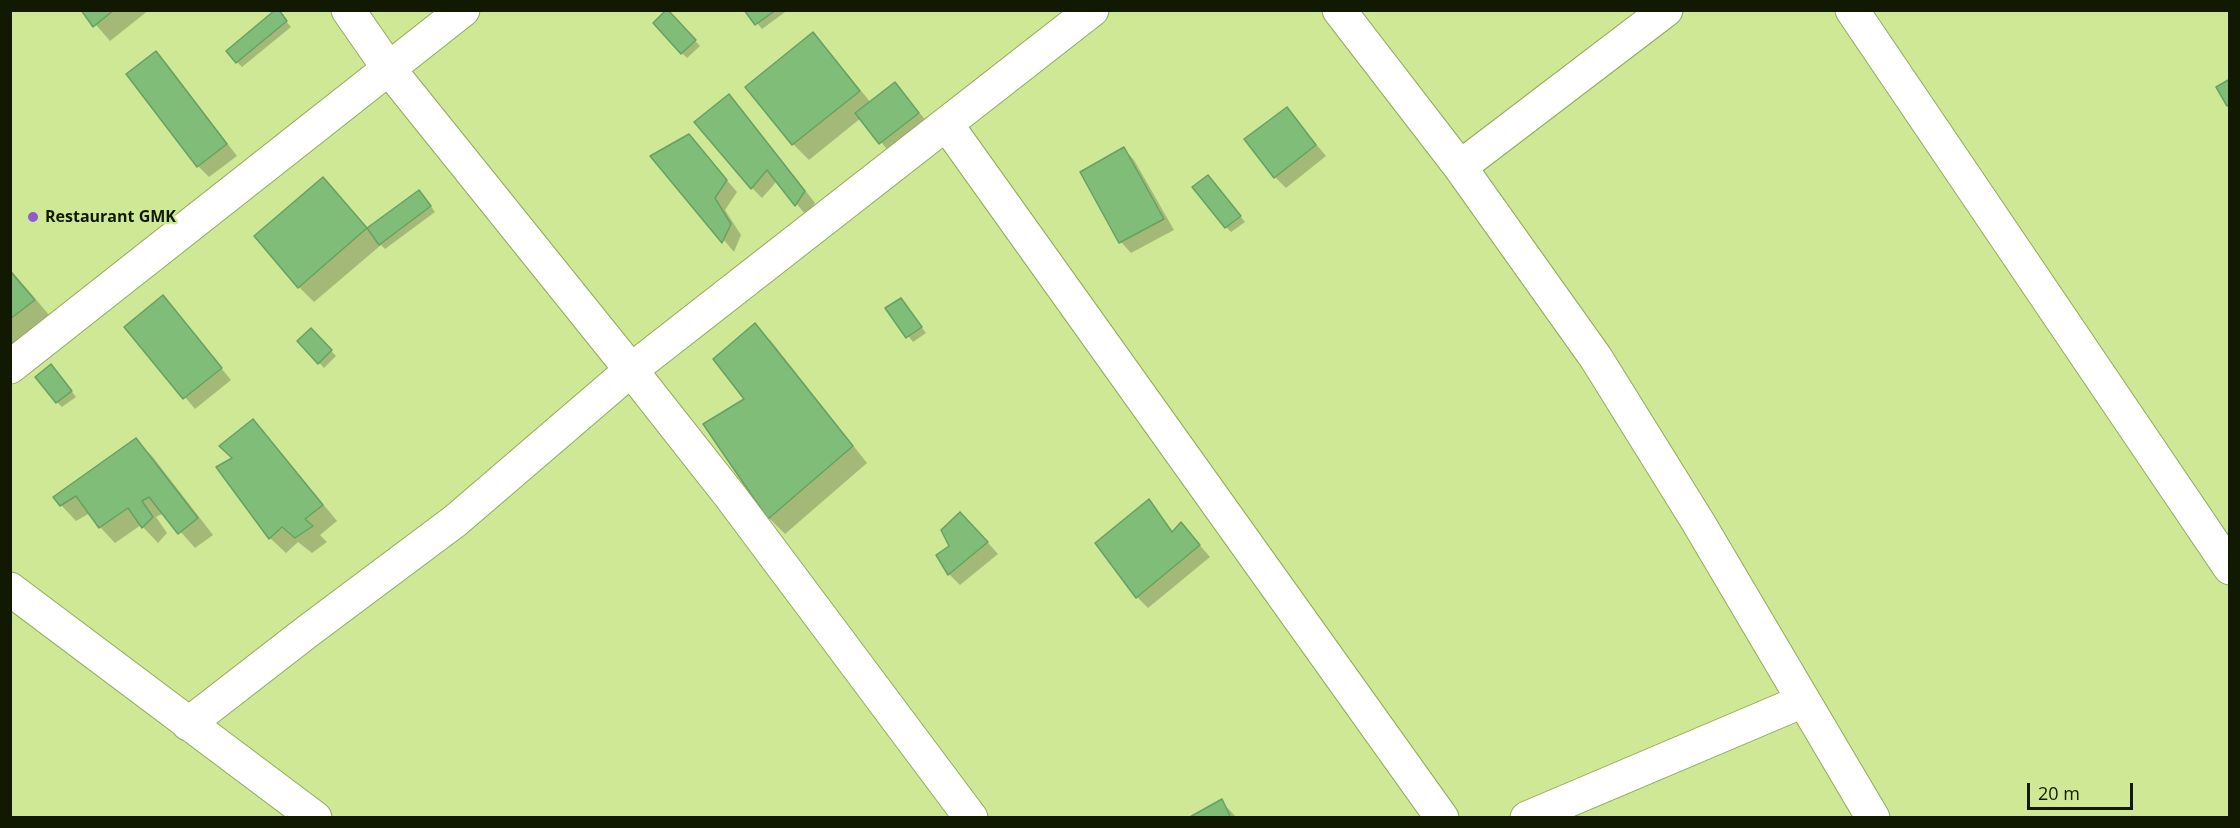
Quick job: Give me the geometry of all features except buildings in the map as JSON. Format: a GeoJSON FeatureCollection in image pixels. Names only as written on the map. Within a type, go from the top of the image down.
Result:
{"type":"FeatureCollection","features":[{"type":"Feature","properties":{"kind":"street"},"geometry":{"type":"LineString","coordinates":[[348,10],[389,69],[731,497],[971,818]]}},
{"type":"Feature","properties":{"kind":"street"},"geometry":{"type":"LineString","coordinates":[[10,367],[463,10]]}},
{"type":"Feature","properties":{"kind":"street"},"geometry":{"type":"LineString","coordinates":[[188,724],[455,520],[631,370],[1092,10]]}},
{"type":"Feature","properties":{"kind":"street"},"geometry":{"type":"LineString","coordinates":[[1339,10],[1460,167],[1596,357],[1698,522],[1873,818]]}},
{"type":"Feature","properties":{"kind":"street"},"geometry":{"type":"LineString","coordinates":[[1460,167],[1666,10]]}},
{"type":"Feature","properties":{"kind":"street"},"geometry":{"type":"LineString","coordinates":[[1852,10],[2226,556]]}},
{"type":"Feature","properties":{"kind":"street"},"geometry":{"type":"LineString","coordinates":[[947,125],[1442,818]]}},
{"type":"Feature","properties":{"kind":"street"},"geometry":{"type":"LineString","coordinates":[[10,589],[315,818]]}},
{"type":"Feature","properties":{"kind":"street"},"geometry":{"type":"LineString","coordinates":[[1527,818],[1803,701]]}},
{"type":"Feature","properties":{"kind":"place","name":"Restaurant GMK"},"geometry":{"type":"Point","coordinates":[33,217]}}]}
